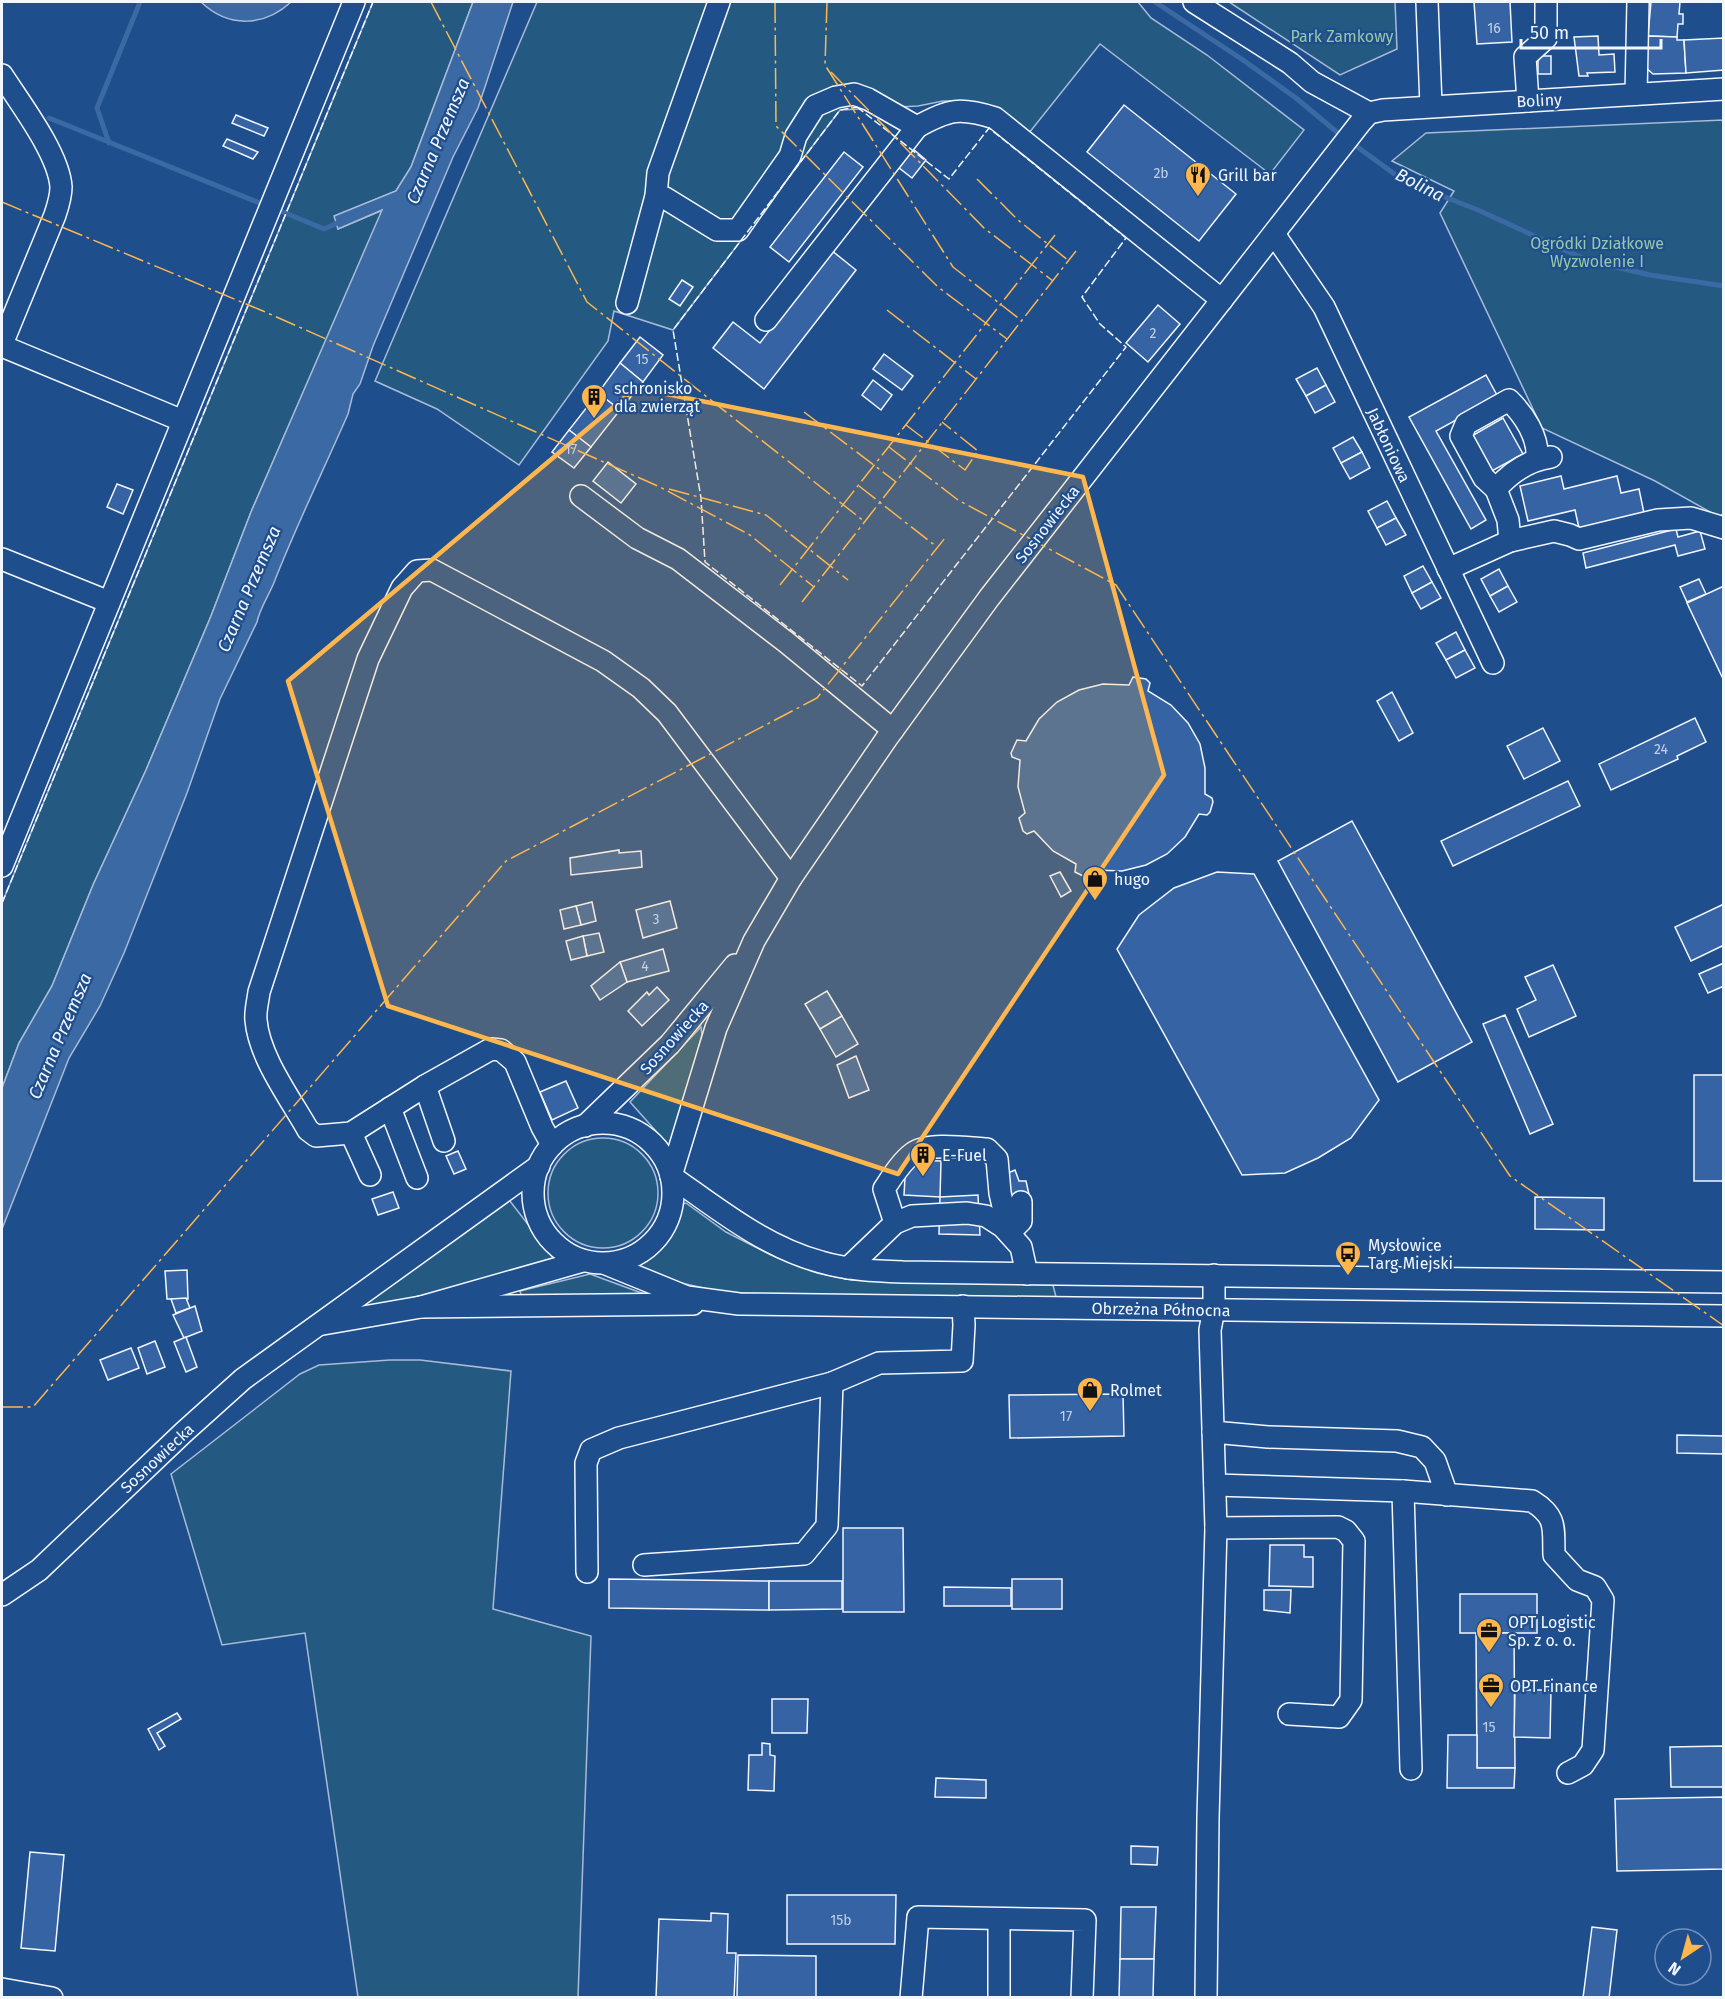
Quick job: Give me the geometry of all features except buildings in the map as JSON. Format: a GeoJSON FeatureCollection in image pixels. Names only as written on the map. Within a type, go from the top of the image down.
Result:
{"type":"FeatureCollection","features":[{"type":"Feature","properties":{"kind":"street"},"geometry":{"type":"LineString","coordinates":[[2,866],[354,2]]}},
{"type":"Feature","properties":{"kind":"street"},"geometry":{"type":"LineString","coordinates":[[627,303],[656,195],[658,173],[719,2]]}},
{"type":"Feature","properties":{"kind":"street"},"geometry":{"type":"LineString","coordinates":[[1194,2],[1290,63],[1312,82],[1364,118]]}},
{"type":"Feature","properties":{"kind":"street"},"geometry":{"type":"LineString","coordinates":[[1427,2],[1431,106]]}},
{"type":"Feature","properties":{"kind":"street"},"geometry":{"type":"LineString","coordinates":[[1528,101],[1525,57],[1546,38],[1546,2]]}},
{"type":"Feature","properties":{"kind":"street"},"geometry":{"type":"LineString","coordinates":[[1636,94],[1638,2]]}},
{"type":"Feature","properties":{"kind":"street"},"geometry":{"type":"LineString","coordinates":[[2,75],[45,144],[55,163],[61,186],[60,200],[55,215],[2,345],[183,420]]}},
{"type":"Feature","properties":{"kind":"street","name":"Boliny"},"geometry":{"type":"LineString","coordinates":[[1364,118],[1383,110],[1431,106],[1724,89]]}},
{"type":"Feature","properties":{"kind":"street"},"geometry":{"type":"LineString","coordinates":[[656,195],[665,198],[717,230],[738,230],[790,156],[796,135],[815,106],[836,97],[854,94],[868,99],[917,127]]}},
{"type":"Feature","properties":{"kind":"street"},"geometry":{"type":"LineString","coordinates":[[766,320],[917,127],[952,111],[975,111],[995,118],[1222,300]]}},
{"type":"Feature","properties":{"kind":"street","name":"Sosnowiecka"},"geometry":{"type":"LineString","coordinates":[[671,1176],[716,1028],[754,941],[791,878],[893,730],[989,598],[1364,118]]}},
{"type":"Feature","properties":{"kind":"street","name":"Jabłoniowa"},"geometry":{"type":"LineString","coordinates":[[1274,234],[1324,308],[1493,663]]}},
{"type":"Feature","properties":{"kind":"street"},"geometry":{"type":"LineString","coordinates":[[1496,489],[1521,467],[1544,458],[1520,411],[1509,400],[1467,424],[1461,436],[1484,478],[1496,489],[1508,520],[1510,541]]}},
{"type":"Feature","properties":{"kind":"street"},"geometry":{"type":"LineString","coordinates":[[581,496],[637,538],[678,559],[786,642],[893,730]]}},
{"type":"Feature","properties":{"kind":"street"},"geometry":{"type":"LineString","coordinates":[[1448,569],[1510,541],[1554,531],[1579,540],[1658,520],[1691,518],[1724,528]]}},
{"type":"Feature","properties":{"kind":"street"},"geometry":{"type":"LineString","coordinates":[[2,559],[109,602]]}},
{"type":"Feature","properties":{"kind":"street"},"geometry":{"type":"LineString","coordinates":[[552,1144],[515,1062],[501,1050],[490,1049],[425,1086],[351,1133],[316,1136],[308,1130],[262,1047],[255,1017],[259,992],[368,659],[402,588],[417,571],[432,570],[603,661],[641,688],[667,713],[791,878]]}},
{"type":"Feature","properties":{"kind":"street","name":"Sosnowiecka"},"geometry":{"type":"LineString","coordinates":[[585,1126],[670,1044],[754,941]]}},
{"type":"Feature","properties":{"kind":"street"},"geometry":{"type":"LineString","coordinates":[[425,1086],[444,1141]]}},
{"type":"Feature","properties":{"kind":"street"},"geometry":{"type":"LineString","coordinates":[[390,1108],[417,1178]]}},
{"type":"Feature","properties":{"kind":"street","name":"Sosnowiecka"},"geometry":{"type":"LineString","coordinates":[[603,1123],[621,1126],[639,1133],[653,1144],[664,1159],[671,1176],[673,1199],[668,1222],[655,1241],[636,1255],[606,1264],[583,1261],[565,1252],[550,1240],[539,1223],[534,1204],[533,1185],[539,1166],[552,1144],[567,1133],[585,1126],[603,1123]]}},
{"type":"Feature","properties":{"kind":"street"},"geometry":{"type":"LineString","coordinates":[[351,1133],[370,1175]]}},
{"type":"Feature","properties":{"kind":"street"},"geometry":{"type":"LineString","coordinates":[[895,1223],[884,1189],[897,1169],[914,1151],[934,1147],[987,1149],[1002,1166],[1000,1192],[1008,1233]]}},
{"type":"Feature","properties":{"kind":"street","name":"Sosnowiecka"},"geometry":{"type":"LineString","coordinates":[[2,1595],[39,1570],[243,1379],[539,1166]]}},
{"type":"Feature","properties":{"kind":"street","name":"Obrzeżna Północna"},"geometry":{"type":"LineString","coordinates":[[671,1176],[738,1224],[770,1242],[820,1262],[848,1268],[903,1272],[1027,1274],[1724,1282]]}},
{"type":"Feature","properties":{"kind":"street"},"geometry":{"type":"LineString","coordinates":[[1008,1233],[1021,1221],[1021,1202]]}},
{"type":"Feature","properties":{"kind":"street"},"geometry":{"type":"LineString","coordinates":[[848,1268],[895,1223],[912,1216],[967,1213],[986,1216],[1003,1227],[1022,1247],[1027,1274]]}},
{"type":"Feature","properties":{"kind":"street","name":"Sosnowiecka"},"geometry":{"type":"LineString","coordinates":[[317,1325],[421,1307],[583,1261]]}},
{"type":"Feature","properties":{"kind":"street","name":"Obrzeżna Północna"},"geometry":{"type":"LineString","coordinates":[[606,1264],[687,1297],[739,1304],[1724,1316]]}},
{"type":"Feature","properties":{"kind":"street"},"geometry":{"type":"LineString","coordinates":[[1206,1998],[1208,1818],[1216,1527],[1210,1330],[1214,1309],[1214,1275]]}},
{"type":"Feature","properties":{"kind":"street"},"geometry":{"type":"LineString","coordinates":[[421,1307],[739,1304]]}},
{"type":"Feature","properties":{"kind":"street"},"geometry":{"type":"LineString","coordinates":[[587,1572],[586,1463],[591,1450],[619,1438],[832,1383],[879,1363],[962,1361],[963,1306]]}},
{"type":"Feature","properties":{"kind":"street"},"geometry":{"type":"LineString","coordinates":[[644,1565],[804,1554],[827,1526],[832,1383]]}},
{"type":"Feature","properties":{"kind":"street"},"geometry":{"type":"LineString","coordinates":[[1214,1432],[1268,1437],[1397,1440],[1422,1447],[1435,1461],[1447,1495]]}},
{"type":"Feature","properties":{"kind":"street"},"geometry":{"type":"LineString","coordinates":[[1215,1485],[1403,1491],[1532,1501],[1543,1508],[1553,1522],[1554,1556],[1577,1580],[1595,1587],[1603,1600],[1593,1750],[1583,1765],[1568,1773]]}},
{"type":"Feature","properties":{"kind":"street"},"geometry":{"type":"LineString","coordinates":[[1403,1491],[1411,1769]]}},
{"type":"Feature","properties":{"kind":"street"},"geometry":{"type":"LineString","coordinates":[[1216,1527],[1338,1527],[1346,1531],[1353,1541],[1351,1700],[1339,1717],[1289,1714]]}},
{"type":"Feature","properties":{"kind":"street"},"geometry":{"type":"LineString","coordinates":[[911,1998],[918,1917],[1085,1920],[1082,1998]]}},
{"type":"Feature","properties":{"kind":"street"},"geometry":{"type":"LineString","coordinates":[[999,1920],[999,1998]]}},
{"type":"Feature","properties":{"kind":"street"},"geometry":{"type":"LineString","coordinates":[[2,1989],[52,1998]]}},
{"type":"Feature","properties":{"kind":"highlighted area"},"geometry":{"type":"Polygon","coordinates":[[[636,388],[1083,477],[1164,775],[898,1174],[388,1006],[288,681],[636,388]]]}},
{"type":"Feature","properties":{"kind":"green space"},"geometry":{"type":"Polygon","coordinates":[[[373,2],[473,2],[411,167],[396,191],[335,216],[338,229],[383,210],[251,512],[211,616],[146,770],[93,885],[52,986],[19,1043],[2,1088],[2,903],[373,2]]]}},
{"type":"Feature","properties":{"kind":"green space"},"geometry":{"type":"Polygon","coordinates":[[[537,2],[1138,2],[1151,18],[1207,55],[1304,130],[1270,174],[1100,44],[1029,133],[997,110],[970,101],[943,101],[918,106],[840,110],[673,330],[614,311],[608,341],[519,465],[437,409],[375,381],[537,2]]]}},
{"type":"Feature","properties":{"kind":"green space","name":"Park Zamkowy"},"geometry":{"type":"Polygon","coordinates":[[[1229,2],[1395,2],[1397,49],[1340,75],[1229,2]]]}},
{"type":"Feature","properties":{"kind":"green space","name":"Ogródki Działkowe Wyzwolenie I"},"geometry":{"type":"Polygon","coordinates":[[[1723,120],[1723,514],[1719,517],[1655,481],[1542,428],[1440,213],[1454,191],[1392,161],[1426,133],[1723,120]]]}},
{"type":"Feature","properties":{"kind":"green space"},"geometry":{"type":"Polygon","coordinates":[[[701,1027],[702,1035],[671,1148],[630,1102],[701,1027]]]}},
{"type":"Feature","properties":{"kind":"green space"},"geometry":{"type":"Polygon","coordinates":[[[603,1138],[624,1142],[642,1154],[654,1172],[658,1193],[654,1214],[642,1232],[624,1244],[603,1248],[582,1244],[564,1232],[552,1214],[548,1193],[552,1172],[564,1154],[582,1142],[603,1138]]]}},
{"type":"Feature","properties":{"kind":"green space"},"geometry":{"type":"Polygon","coordinates":[[[506,1196],[557,1262],[363,1310],[360,1306],[506,1196]]]}},
{"type":"Feature","properties":{"kind":"green space"},"geometry":{"type":"Polygon","coordinates":[[[686,1203],[726,1232],[771,1255],[817,1273],[852,1280],[1053,1285],[1056,1297],[793,1295],[721,1292],[677,1282],[639,1266],[662,1247],[676,1225],[683,1204],[686,1203]]]}},
{"type":"Feature","properties":{"kind":"green space"},"geometry":{"type":"Polygon","coordinates":[[[590,1274],[647,1295],[522,1298],[520,1291],[590,1274]]]}},
{"type":"Feature","properties":{"kind":"green space"},"geometry":{"type":"Polygon","coordinates":[[[420,1360],[511,1371],[493,1609],[591,1636],[578,1997],[358,1997],[305,1633],[222,1645],[171,1474],[300,1374],[319,1365],[420,1360]]]}},
{"type":"Feature","properties":{"kind":"water"},"geometry":{"type":"Polygon","coordinates":[[[201,2],[291,2],[269,16],[246,21],[223,16],[201,2]]]}},
{"type":"Feature","properties":{"kind":"water","name":"Czarna Przemsza"},"geometry":{"type":"Polygon","coordinates":[[[473,2],[513,2],[478,108],[453,157],[373,346],[360,384],[353,394],[348,414],[257,622],[220,699],[187,793],[124,953],[100,1006],[69,1058],[2,1229],[2,1088],[19,1043],[52,986],[93,885],[146,770],[211,616],[251,512],[382,210],[338,229],[334,216],[396,191],[411,167],[473,2]]]}},
{"type":"Feature","properties":{"kind":"waterway"},"geometry":{"type":"LineString","coordinates":[[109,143],[97,108],[140,2]]}},
{"type":"Feature","properties":{"kind":"waterway","name":"Bolina"},"geometry":{"type":"LineString","coordinates":[[1155,2],[1296,98],[1344,138]]}},
{"type":"Feature","properties":{"kind":"waterway"},"geometry":{"type":"LineString","coordinates":[[49,118],[267,206]]}},
{"type":"Feature","properties":{"kind":"waterway","name":"Bolina"},"geometry":{"type":"LineString","coordinates":[[1352,143],[1404,181],[1478,210],[1589,261],[1650,275],[1724,286]]}},
{"type":"Feature","properties":{"kind":"waterway"},"geometry":{"type":"LineString","coordinates":[[276,209],[324,229],[342,221]]}},
{"type":"Feature","properties":{"kind":"fence"},"geometry":{"type":"LineString","coordinates":[[2,903],[373,2]]}},
{"type":"Feature","properties":{"kind":"fence"},"geometry":{"type":"LineString","coordinates":[[857,107],[949,179],[989,128],[1126,238],[1082,297],[1100,324],[1126,347],[862,686],[705,562],[701,498],[673,330],[840,110],[857,107]]}},
{"type":"Feature","properties":{"kind":"power"},"geometry":{"type":"LineString","coordinates":[[431,2],[587,302],[865,522]]}},
{"type":"Feature","properties":{"kind":"power"},"geometry":{"type":"LineString","coordinates":[[775,2],[776,126],[938,287],[1007,339]]}},
{"type":"Feature","properties":{"kind":"power"},"geometry":{"type":"LineString","coordinates":[[827,2],[825,65],[953,267],[1022,321]]}},
{"type":"Feature","properties":{"kind":"power"},"geometry":{"type":"LineString","coordinates":[[831,72],[984,228],[1053,281]]}},
{"type":"Feature","properties":{"kind":"power"},"geometry":{"type":"LineString","coordinates":[[977,179],[1018,220],[1069,261]]}},
{"type":"Feature","properties":{"kind":"power"},"geometry":{"type":"LineString","coordinates":[[2,202],[263,311],[660,487],[750,535],[814,587]]}},
{"type":"Feature","properties":{"kind":"power"},"geometry":{"type":"LineString","coordinates":[[780,585],[1055,235]]}},
{"type":"Feature","properties":{"kind":"power"},"geometry":{"type":"LineString","coordinates":[[802,602],[1076,251]]}},
{"type":"Feature","properties":{"kind":"power"},"geometry":{"type":"LineString","coordinates":[[887,310],[976,379]]}},
{"type":"Feature","properties":{"kind":"power"},"geometry":{"type":"LineString","coordinates":[[804,412],[896,482]]}},
{"type":"Feature","properties":{"kind":"power"},"geometry":{"type":"LineString","coordinates":[[906,425],[965,470],[978,451],[942,422]]}},
{"type":"Feature","properties":{"kind":"power"},"geometry":{"type":"LineString","coordinates":[[889,447],[958,500],[1116,585],[1510,1176],[1724,1326]]}},
{"type":"Feature","properties":{"kind":"power"},"geometry":{"type":"LineString","coordinates":[[859,486],[937,547]]}},
{"type":"Feature","properties":{"kind":"power"},"geometry":{"type":"LineString","coordinates":[[669,489],[766,515],[848,580]]}},
{"type":"Feature","properties":{"kind":"power"},"geometry":{"type":"LineString","coordinates":[[2,1407],[33,1407],[506,861],[817,698],[945,538]]}},
{"type":"Feature","properties":{"kind":"place","name":"Grill bar"},"geometry":{"type":"Point","coordinates":[1198,198]}},
{"type":"Feature","properties":{"kind":"place","name":"schronisko dla zwierząt"},"geometry":{"type":"Point","coordinates":[594,420]}},
{"type":"Feature","properties":{"kind":"place","name":"hugo"},"geometry":{"type":"Point","coordinates":[1095,902]}},
{"type":"Feature","properties":{"kind":"place","name":"E-Fuel"},"geometry":{"type":"Point","coordinates":[923,1178]}},
{"type":"Feature","properties":{"kind":"place","name":"Mysłowice Targ Miejski"},"geometry":{"type":"Point","coordinates":[1348,1277]}},
{"type":"Feature","properties":{"kind":"place","name":"Rolmet"},"geometry":{"type":"Point","coordinates":[1090,1413]}},
{"type":"Feature","properties":{"kind":"place","name":"OPT Logistic Sp. z o. o."},"geometry":{"type":"Point","coordinates":[1489,1654]}},
{"type":"Feature","properties":{"kind":"place","name":"OPT Finance"},"geometry":{"type":"Point","coordinates":[1491,1709]}}]}
